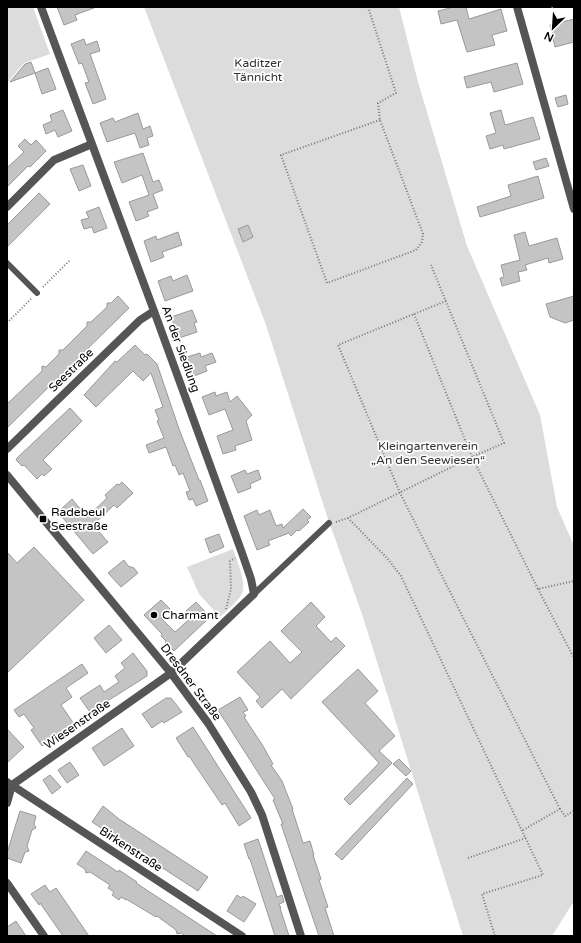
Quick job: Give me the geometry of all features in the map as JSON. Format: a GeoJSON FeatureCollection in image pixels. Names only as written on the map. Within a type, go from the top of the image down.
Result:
{"type":"FeatureCollection","features":[{"type":"Feature","properties":{"kind":"street","name":"An der Siedlung"},"geometry":{"type":"LineString","coordinates":[[41,7],[242,553],[251,578],[254,594]]}},
{"type":"Feature","properties":{"kind":"street"},"geometry":{"type":"LineString","coordinates":[[516,7],[574,209]]}},
{"type":"Feature","properties":{"kind":"street"},"geometry":{"type":"LineString","coordinates":[[7,207],[54,160],[92,144]]}},
{"type":"Feature","properties":{"kind":"street","name":"Seestraße"},"geometry":{"type":"LineString","coordinates":[[7,449],[140,320],[154,311]]}},
{"type":"Feature","properties":{"kind":"street","name":"Dresdner Straße"},"geometry":{"type":"LineString","coordinates":[[7,475],[171,673],[208,723],[252,792],[262,815],[301,936]]}},
{"type":"Feature","properties":{"kind":"street"},"geometry":{"type":"LineString","coordinates":[[171,673],[254,594]]}},
{"type":"Feature","properties":{"kind":"street","name":"Wiesenstraße"},"geometry":{"type":"LineString","coordinates":[[10,784],[171,673]]}},
{"type":"Feature","properties":{"kind":"street"},"geometry":{"type":"LineString","coordinates":[[7,802],[10,784]]}},
{"type":"Feature","properties":{"kind":"street","name":"Birkenstraße"},"geometry":{"type":"LineString","coordinates":[[10,784],[242,936]]}},
{"type":"Feature","properties":{"kind":"street"},"geometry":{"type":"LineString","coordinates":[[7,883],[44,936]]}},
{"type":"Feature","properties":{"kind":"lane"},"geometry":{"type":"LineString","coordinates":[[7,263],[37,293]]}},
{"type":"Feature","properties":{"kind":"lane"},"geometry":{"type":"LineString","coordinates":[[254,594],[329,523]]}},
{"type":"Feature","properties":{"kind":"path"},"geometry":{"type":"LineString","coordinates":[[368,7],[396,93],[378,103],[380,120],[424,234],[422,242],[416,250],[327,283],[281,155],[380,120]]}},
{"type":"Feature","properties":{"kind":"path"},"geometry":{"type":"LineString","coordinates":[[329,523],[348,518],[472,457],[504,443],[431,265]]}},
{"type":"Feature","properties":{"kind":"path"},"geometry":{"type":"LineString","coordinates":[[446,301],[338,345],[400,493],[560,809],[565,816],[574,811]]}},
{"type":"Feature","properties":{"kind":"path"},"geometry":{"type":"LineString","coordinates":[[414,314],[472,457],[574,658]]}},
{"type":"Feature","properties":{"kind":"path"},"geometry":{"type":"LineString","coordinates":[[348,518],[387,558],[401,576],[523,830],[543,875],[482,894],[495,936]]}},
{"type":"Feature","properties":{"kind":"path"},"geometry":{"type":"LineString","coordinates":[[230,618],[225,610],[231,589],[230,561],[242,553]]}},
{"type":"Feature","properties":{"kind":"path"},"geometry":{"type":"LineString","coordinates":[[538,589],[574,581]]}},
{"type":"Feature","properties":{"kind":"path"},"geometry":{"type":"LineString","coordinates":[[523,830],[560,809]]}},
{"type":"Feature","properties":{"kind":"path"},"geometry":{"type":"LineString","coordinates":[[468,858],[526,838]]}},
{"type":"Feature","properties":{"kind":"green space"},"geometry":{"type":"Polygon","coordinates":[[[7,7],[33,7],[50,54],[24,63],[7,83],[7,7]]]}},
{"type":"Feature","properties":{"kind":"green space","name":"Kleingartenverein „An den Seewiesen“"},"geometry":{"type":"Polygon","coordinates":[[[144,7],[399,7],[418,82],[467,246],[540,415],[557,507],[574,546],[574,901],[552,936],[463,936],[362,614],[327,516],[266,325],[144,7]]]}},
{"type":"Feature","properties":{"kind":"green space"},"geometry":{"type":"Polygon","coordinates":[[[233,549],[243,580],[243,587],[240,597],[220,617],[199,594],[187,567],[233,549]]]}},
{"type":"Feature","properties":{"kind":"building"},"geometry":{"type":"Polygon","coordinates":[[[57,7],[94,8],[75,15],[77,20],[64,25],[57,7]]]}},
{"type":"Feature","properties":{"kind":"building"},"geometry":{"type":"Polygon","coordinates":[[[454,7],[466,7],[469,19],[501,9],[507,31],[492,35],[495,45],[467,52],[457,20],[441,24],[438,11],[454,7]]]}},
{"type":"Feature","properties":{"kind":"building"},"geometry":{"type":"Polygon","coordinates":[[[574,19],[574,42],[555,47],[550,25],[574,19]]]}},
{"type":"Feature","properties":{"kind":"building"},"geometry":{"type":"Polygon","coordinates":[[[84,39],[86,45],[97,41],[100,51],[90,54],[106,99],[93,104],[85,83],[89,82],[82,63],[79,64],[71,44],[84,39]]]}},
{"type":"Feature","properties":{"kind":"building"},"geometry":{"type":"Polygon","coordinates":[[[31,62],[35,73],[10,82],[25,64],[31,62]]]}},
{"type":"Feature","properties":{"kind":"building"},"geometry":{"type":"Polygon","coordinates":[[[517,63],[523,84],[494,92],[491,82],[467,88],[464,77],[517,63]]]}},
{"type":"Feature","properties":{"kind":"building"},"geometry":{"type":"Polygon","coordinates":[[[48,68],[56,89],[42,94],[35,73],[48,68]]]}},
{"type":"Feature","properties":{"kind":"building"},"geometry":{"type":"Polygon","coordinates":[[[566,95],[568,104],[558,107],[555,98],[566,95]]]}},
{"type":"Feature","properties":{"kind":"building"},"geometry":{"type":"Polygon","coordinates":[[[63,110],[72,131],[58,137],[55,130],[46,134],[43,125],[52,121],[50,115],[63,110]]]}},
{"type":"Feature","properties":{"kind":"building"},"geometry":{"type":"Polygon","coordinates":[[[501,110],[505,125],[533,117],[540,139],[504,149],[503,145],[490,149],[486,136],[496,133],[490,113],[501,110]]]}},
{"type":"Feature","properties":{"kind":"building"},"geometry":{"type":"Polygon","coordinates":[[[138,113],[143,129],[150,126],[153,136],[147,138],[149,145],[140,148],[135,133],[107,142],[100,123],[113,118],[115,122],[138,113]]]}},
{"type":"Feature","properties":{"kind":"building"},"geometry":{"type":"Polygon","coordinates":[[[25,139],[31,145],[36,140],[46,151],[7,187],[7,168],[24,152],[18,146],[25,139]]]}},
{"type":"Feature","properties":{"kind":"building"},"geometry":{"type":"Polygon","coordinates":[[[143,153],[153,182],[159,180],[163,190],[153,194],[158,208],[147,212],[149,216],[136,221],[129,202],[149,195],[142,175],[122,183],[114,162],[143,153]]]}},
{"type":"Feature","properties":{"kind":"building"},"geometry":{"type":"Polygon","coordinates":[[[546,158],[549,166],[536,170],[533,162],[546,158]]]}},
{"type":"Feature","properties":{"kind":"building"},"geometry":{"type":"Polygon","coordinates":[[[83,165],[91,186],[79,191],[70,169],[83,165]]]}},
{"type":"Feature","properties":{"kind":"building"},"geometry":{"type":"Polygon","coordinates":[[[538,176],[544,198],[480,217],[477,207],[511,196],[508,185],[538,176]]]}},
{"type":"Feature","properties":{"kind":"building"},"geometry":{"type":"Polygon","coordinates":[[[39,193],[50,204],[7,247],[7,225],[39,193]]]}},
{"type":"Feature","properties":{"kind":"building"},"geometry":{"type":"Polygon","coordinates":[[[99,207],[107,228],[94,233],[92,227],[84,229],[81,220],[89,218],[86,212],[99,207]]]}},
{"type":"Feature","properties":{"kind":"building"},"geometry":{"type":"Polygon","coordinates":[[[248,225],[253,237],[243,242],[238,229],[248,225]]]}},
{"type":"Feature","properties":{"kind":"building"},"geometry":{"type":"Polygon","coordinates":[[[178,232],[182,245],[162,252],[164,257],[151,262],[144,241],[156,236],[157,240],[178,232]]]}},
{"type":"Feature","properties":{"kind":"building"},"geometry":{"type":"Polygon","coordinates":[[[525,232],[529,246],[557,238],[563,259],[549,263],[548,258],[525,265],[527,270],[518,272],[520,281],[502,286],[500,278],[504,277],[501,265],[520,260],[514,235],[525,232]]]}},
{"type":"Feature","properties":{"kind":"building"},"geometry":{"type":"Polygon","coordinates":[[[187,275],[193,291],[165,301],[158,281],[171,276],[173,281],[187,275]]]}},
{"type":"Feature","properties":{"kind":"building"},"geometry":{"type":"Polygon","coordinates":[[[118,296],[129,308],[7,428],[7,404],[42,371],[42,366],[46,367],[59,354],[59,350],[63,350],[87,326],[87,322],[91,322],[107,307],[107,303],[111,303],[118,296]]]}},
{"type":"Feature","properties":{"kind":"building"},"geometry":{"type":"Polygon","coordinates":[[[574,296],[574,320],[565,323],[550,317],[546,304],[574,296]]]}},
{"type":"Feature","properties":{"kind":"building"},"geometry":{"type":"Polygon","coordinates":[[[192,310],[197,322],[194,323],[197,332],[179,338],[171,317],[192,310]]]}},
{"type":"Feature","properties":{"kind":"building"},"geometry":{"type":"Polygon","coordinates":[[[135,345],[157,364],[179,429],[208,501],[196,506],[193,499],[189,500],[186,492],[190,491],[183,473],[179,475],[175,465],[173,466],[166,447],[149,453],[146,445],[164,438],[157,421],[159,420],[155,410],[163,407],[151,373],[143,381],[133,371],[96,407],[84,395],[115,361],[117,362],[135,345]]]}},
{"type":"Feature","properties":{"kind":"building"},"geometry":{"type":"Polygon","coordinates":[[[200,353],[201,357],[212,353],[216,362],[205,366],[207,371],[194,376],[187,357],[200,353]]]}},
{"type":"Feature","properties":{"kind":"building"},"geometry":{"type":"Polygon","coordinates":[[[215,392],[216,396],[227,392],[230,402],[237,396],[252,415],[246,421],[252,440],[235,446],[236,450],[223,454],[217,436],[233,430],[225,409],[209,415],[202,397],[215,392]]]}},
{"type":"Feature","properties":{"kind":"building"},"geometry":{"type":"Polygon","coordinates":[[[70,408],[82,421],[43,460],[52,469],[44,476],[42,474],[37,479],[24,465],[22,466],[16,460],[70,408]]]}},
{"type":"Feature","properties":{"kind":"building"},"geometry":{"type":"Polygon","coordinates":[[[245,470],[247,474],[258,470],[261,479],[250,484],[251,488],[238,493],[231,476],[245,470]]]}},
{"type":"Feature","properties":{"kind":"building"},"geometry":{"type":"Polygon","coordinates":[[[122,482],[133,493],[117,508],[114,505],[93,525],[108,542],[93,554],[58,512],[72,499],[87,517],[107,498],[105,495],[117,484],[119,485],[122,482]]]}},
{"type":"Feature","properties":{"kind":"building"},"geometry":{"type":"Polygon","coordinates":[[[303,509],[311,517],[307,520],[309,522],[299,531],[297,530],[291,536],[289,533],[268,541],[270,545],[257,550],[244,516],[257,510],[259,515],[270,510],[276,526],[282,524],[283,528],[303,509]]]}},
{"type":"Feature","properties":{"kind":"building"},"geometry":{"type":"Polygon","coordinates":[[[219,534],[224,547],[210,553],[205,539],[219,534]]]}},
{"type":"Feature","properties":{"kind":"building"},"geometry":{"type":"Polygon","coordinates":[[[34,547],[84,600],[7,673],[7,552],[17,563],[34,547]]]}},
{"type":"Feature","properties":{"kind":"building"},"geometry":{"type":"Polygon","coordinates":[[[124,560],[128,566],[134,568],[138,573],[121,587],[108,573],[124,560]]]}},
{"type":"Feature","properties":{"kind":"building"},"geometry":{"type":"Polygon","coordinates":[[[161,600],[170,609],[161,618],[175,632],[192,617],[186,611],[196,602],[210,617],[174,651],[165,642],[166,641],[161,636],[162,634],[144,615],[161,600]]]}},
{"type":"Feature","properties":{"kind":"building"},"geometry":{"type":"Polygon","coordinates":[[[311,602],[325,617],[316,626],[331,642],[336,637],[345,646],[291,699],[282,689],[262,708],[256,701],[260,697],[237,672],[270,641],[290,663],[302,652],[281,631],[311,602]]]}},
{"type":"Feature","properties":{"kind":"building"},"geometry":{"type":"Polygon","coordinates":[[[109,625],[122,640],[106,653],[94,638],[109,625]]]}},
{"type":"Feature","properties":{"kind":"building"},"geometry":{"type":"Polygon","coordinates":[[[133,653],[147,671],[147,676],[90,712],[80,698],[100,685],[104,692],[119,682],[115,676],[125,668],[121,663],[133,653]]]}},
{"type":"Feature","properties":{"kind":"building"},"geometry":{"type":"Polygon","coordinates":[[[82,664],[88,673],[66,688],[72,697],[61,705],[74,724],[42,746],[31,730],[34,728],[24,714],[19,717],[14,710],[82,664]]]}},
{"type":"Feature","properties":{"kind":"building"},"geometry":{"type":"Polygon","coordinates":[[[358,669],[378,691],[365,703],[395,736],[379,751],[392,763],[350,805],[344,799],[379,763],[322,702],[358,669]]]}},
{"type":"Feature","properties":{"kind":"building"},"geometry":{"type":"Polygon","coordinates":[[[240,697],[248,710],[243,712],[246,716],[244,717],[263,746],[273,764],[271,765],[282,781],[293,809],[303,843],[310,841],[321,879],[319,880],[328,907],[325,908],[334,936],[319,936],[281,824],[283,824],[273,800],[275,799],[218,710],[240,697]]]}},
{"type":"Feature","properties":{"kind":"building"},"geometry":{"type":"Polygon","coordinates":[[[166,698],[171,698],[182,712],[164,723],[162,721],[152,728],[142,714],[166,698]]]}},
{"type":"Feature","properties":{"kind":"building"},"geometry":{"type":"Polygon","coordinates":[[[193,727],[251,818],[239,826],[225,803],[222,805],[176,738],[193,727]]]}},
{"type":"Feature","properties":{"kind":"building"},"geometry":{"type":"Polygon","coordinates":[[[122,728],[134,746],[104,766],[92,748],[122,728]]]}},
{"type":"Feature","properties":{"kind":"building"},"geometry":{"type":"Polygon","coordinates":[[[7,729],[24,747],[7,763],[7,729]]]}},
{"type":"Feature","properties":{"kind":"building"},"geometry":{"type":"Polygon","coordinates":[[[399,759],[411,771],[406,776],[393,764],[399,759]]]}},
{"type":"Feature","properties":{"kind":"building"},"geometry":{"type":"Polygon","coordinates":[[[70,762],[79,775],[67,783],[58,770],[70,762]]]}},
{"type":"Feature","properties":{"kind":"building"},"geometry":{"type":"Polygon","coordinates":[[[50,775],[61,787],[52,794],[43,780],[50,775]]]}},
{"type":"Feature","properties":{"kind":"building"},"geometry":{"type":"Polygon","coordinates":[[[407,778],[413,784],[342,860],[335,854],[407,778]]]}},
{"type":"Feature","properties":{"kind":"building"},"geometry":{"type":"Polygon","coordinates":[[[103,806],[119,819],[208,877],[198,891],[92,822],[103,806]]]}},
{"type":"Feature","properties":{"kind":"building"},"geometry":{"type":"Polygon","coordinates":[[[20,811],[36,816],[34,824],[36,828],[32,830],[27,846],[29,851],[25,852],[21,863],[7,858],[7,853],[20,811]]]}},
{"type":"Feature","properties":{"kind":"building"},"geometry":{"type":"Polygon","coordinates":[[[258,839],[277,897],[282,895],[284,902],[279,904],[289,936],[275,936],[244,844],[258,839]]]}},
{"type":"Feature","properties":{"kind":"building"},"geometry":{"type":"Polygon","coordinates":[[[86,851],[118,872],[119,870],[137,882],[136,883],[217,936],[186,936],[181,933],[177,934],[176,930],[157,916],[156,917],[126,899],[121,897],[119,900],[112,895],[114,892],[108,888],[110,885],[90,872],[86,873],[85,869],[77,864],[86,851]]]}},
{"type":"Feature","properties":{"kind":"building"},"geometry":{"type":"Polygon","coordinates":[[[45,885],[50,892],[56,888],[89,936],[63,936],[40,903],[39,905],[31,894],[45,885]]]}},
{"type":"Feature","properties":{"kind":"building"},"geometry":{"type":"Polygon","coordinates":[[[237,895],[241,898],[243,896],[256,904],[244,922],[227,911],[237,895]]]}},
{"type":"Feature","properties":{"kind":"building"},"geometry":{"type":"Polygon","coordinates":[[[16,921],[26,936],[7,936],[7,927],[16,921]]]}},
{"type":"Feature","properties":{"kind":"place","name":"Radebeul Seestraße"},"geometry":{"type":"Point","coordinates":[43,519]}},
{"type":"Feature","properties":{"kind":"place","name":"Charmant"},"geometry":{"type":"Point","coordinates":[154,615]}},
{"type":"Feature","properties":{"kind":"park label","name":"Kaditzer Tännicht"},"geometry":{"type":"Point","coordinates":[258,70]}}]}
